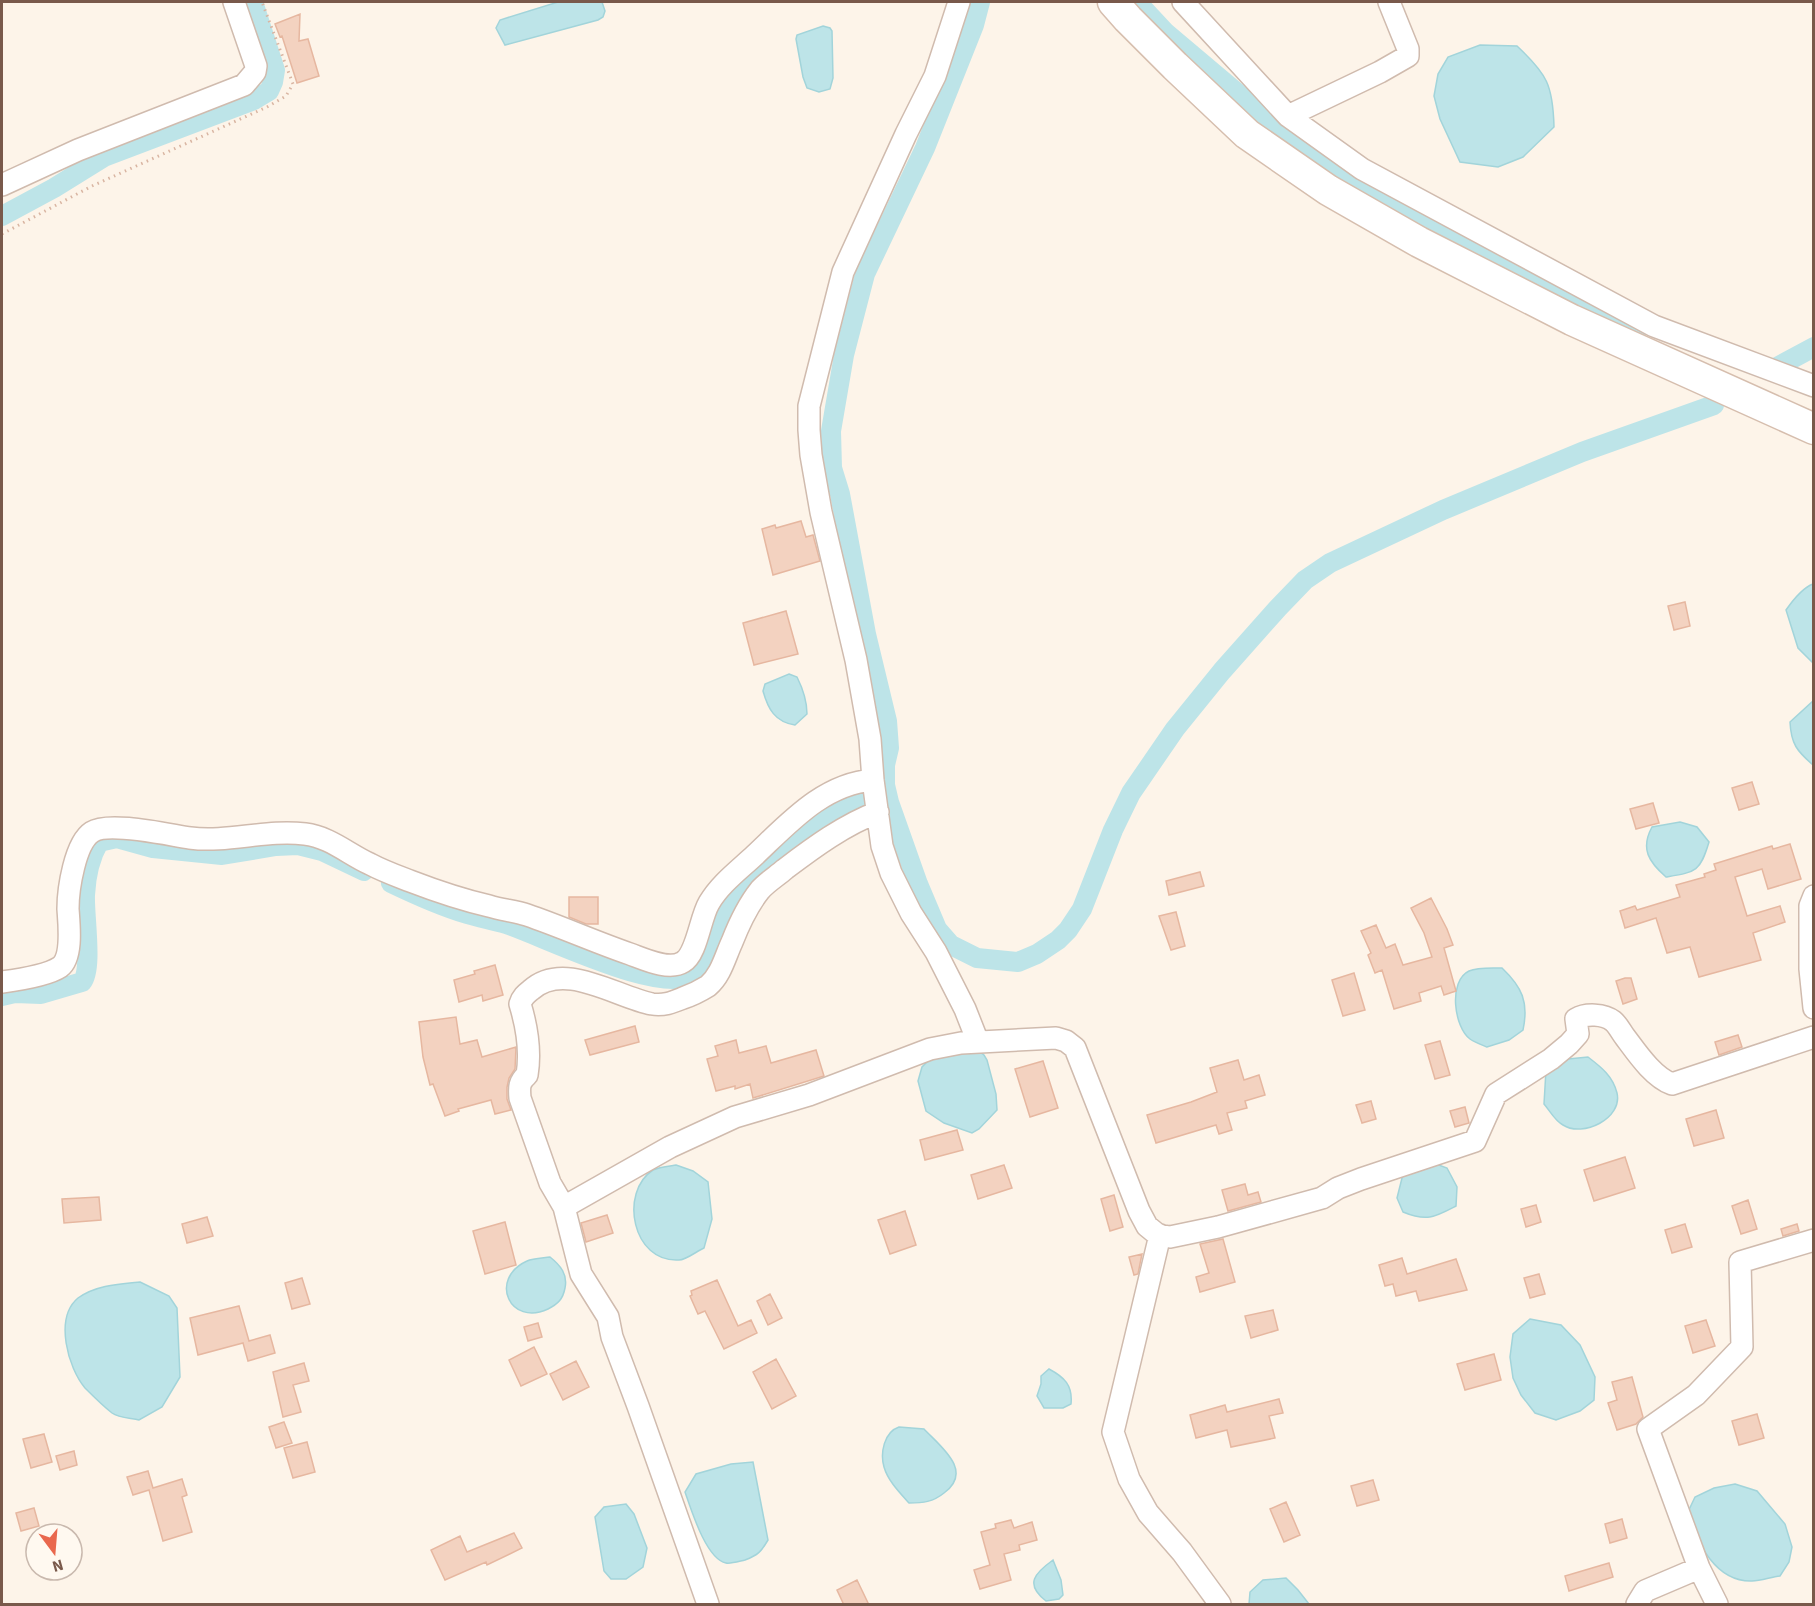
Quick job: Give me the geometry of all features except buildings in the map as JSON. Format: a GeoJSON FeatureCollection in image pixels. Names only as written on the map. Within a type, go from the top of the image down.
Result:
{"type":"FeatureCollection","features":[{"type":"Feature","properties":{"kind":"street"},"geometry":{"type":"LineString","coordinates":[[2,185],[78,150],[244,85],[255,72],[256,66],[234,2]]}},
{"type":"Feature","properties":{"kind":"street"},"geometry":{"type":"LineString","coordinates":[[959,2],[935,76],[843,272],[809,406],[811,455],[821,512],[856,660],[870,740],[882,846],[891,873],[911,913],[936,952],[965,1009],[978,1042]]}},
{"type":"Feature","properties":{"kind":"street"},"geometry":{"type":"LineString","coordinates":[[1113,2],[1167,58],[1247,134],[1328,190],[1419,242],[1572,320],[1814,429]]}},
{"type":"Feature","properties":{"kind":"street"},"geometry":{"type":"LineString","coordinates":[[1183,2],[1288,116],[1362,169],[1654,326],[1814,386]]}},
{"type":"Feature","properties":{"kind":"street"},"geometry":{"type":"LineString","coordinates":[[1288,116],[1408,56],[1408,49],[1389,2]]}},
{"type":"Feature","properties":{"kind":"street"},"geometry":{"type":"LineString","coordinates":[[2,982],[59,968],[66,960],[70,927],[68,907],[75,861],[81,845],[91,832],[109,828],[142,830],[193,838],[282,832],[308,834],[336,844],[369,864],[412,882],[485,906],[526,915],[649,961],[671,965],[682,963],[690,956],[709,904],[722,886],[792,818],[828,794],[846,786],[873,780]]}},
{"type":"Feature","properties":{"kind":"street"},"geometry":{"type":"LineString","coordinates":[[708,1605],[612,1337],[608,1317],[581,1274],[564,1207],[550,1183],[520,1098],[519,1087],[521,1080],[527,1075],[530,1061],[528,1038],[520,1004],[539,982],[562,978],[579,980],[653,1004],[670,1004],[698,992],[710,985],[721,969],[732,940],[762,887],[831,836],[862,818],[878,812]]}},
{"type":"Feature","properties":{"kind":"street"},"geometry":{"type":"LineString","coordinates":[[1814,896],[1810,906],[1810,969],[1814,1008]]}},
{"type":"Feature","properties":{"kind":"street"},"geometry":{"type":"LineString","coordinates":[[564,1207],[670,1147],[735,1117],[809,1095],[930,1049],[978,1042],[1056,1038],[1066,1041],[1075,1048],[1138,1211],[1147,1226],[1160,1235],[1170,1237],[1218,1227],[1314,1200],[1361,1179],[1475,1141],[1496,1094],[1551,1059],[1569,1044],[1578,1034],[1576,1019],[1580,1016],[1594,1015],[1612,1021],[1652,1069],[1672,1084],[1814,1037]]}},
{"type":"Feature","properties":{"kind":"street"},"geometry":{"type":"LineString","coordinates":[[1160,1235],[1113,1432],[1130,1479],[1148,1513],[1182,1552],[1220,1605]]}},
{"type":"Feature","properties":{"kind":"street"},"geometry":{"type":"LineString","coordinates":[[1717,1605],[1699,1568],[1648,1429],[1696,1395],[1742,1347],[1740,1262],[1814,1240]]}},
{"type":"Feature","properties":{"kind":"street"},"geometry":{"type":"LineString","coordinates":[[1637,1605],[1645,1591],[1699,1568]]}},
{"type":"Feature","properties":{"kind":"path"},"geometry":{"type":"LineString","coordinates":[[2,234],[92,186],[267,107],[286,96],[293,84],[262,2]]}},
{"type":"Feature","properties":{"kind":"water"},"geometry":{"type":"Polygon","coordinates":[[[558,2],[602,2],[605,11],[603,17],[598,20],[505,45],[496,28],[500,20],[558,2]]]}},
{"type":"Feature","properties":{"kind":"water"},"geometry":{"type":"Polygon","coordinates":[[[823,26],[832,31],[833,78],[830,89],[819,92],[807,88],[796,39],[797,35],[823,26]]]}},
{"type":"Feature","properties":{"kind":"water"},"geometry":{"type":"Polygon","coordinates":[[[1480,45],[1517,46],[1542,73],[1550,90],[1552,101],[1554,127],[1523,157],[1498,167],[1460,162],[1440,119],[1434,96],[1438,74],[1448,57],[1480,45]]]}},
{"type":"Feature","properties":{"kind":"water"},"geometry":{"type":"Polygon","coordinates":[[[1814,584],[1813,663],[1798,648],[1786,610],[1801,591],[1814,584]]]}},
{"type":"Feature","properties":{"kind":"water"},"geometry":{"type":"Polygon","coordinates":[[[789,674],[797,677],[806,704],[807,714],[795,725],[782,721],[773,714],[763,691],[765,684],[789,674]]]}},
{"type":"Feature","properties":{"kind":"water"},"geometry":{"type":"Polygon","coordinates":[[[1813,701],[1814,765],[1796,746],[1790,722],[1813,701]]]}},
{"type":"Feature","properties":{"kind":"water"},"geometry":{"type":"Polygon","coordinates":[[[1680,822],[1697,827],[1709,842],[1703,859],[1695,869],[1684,874],[1666,877],[1648,855],[1648,835],[1652,827],[1680,822]]]}},
{"type":"Feature","properties":{"kind":"water"},"geometry":{"type":"Polygon","coordinates":[[[1480,968],[1502,968],[1519,989],[1524,1003],[1525,1020],[1523,1030],[1509,1040],[1487,1047],[1472,1040],[1460,1025],[1456,994],[1462,976],[1469,971],[1480,968]]]}},
{"type":"Feature","properties":{"kind":"water"},"geometry":{"type":"Polygon","coordinates":[[[977,1050],[987,1060],[996,1094],[997,1110],[972,1133],[944,1123],[926,1111],[918,1081],[922,1067],[929,1060],[946,1051],[977,1050]]]}},
{"type":"Feature","properties":{"kind":"water"},"geometry":{"type":"Polygon","coordinates":[[[1588,1057],[1609,1077],[1617,1093],[1617,1102],[1608,1118],[1600,1123],[1581,1129],[1571,1128],[1558,1121],[1544,1104],[1546,1070],[1568,1059],[1588,1057]]]}},
{"type":"Feature","properties":{"kind":"water"},"geometry":{"type":"Polygon","coordinates":[[[1428,1161],[1447,1168],[1457,1187],[1456,1206],[1431,1217],[1418,1217],[1403,1212],[1397,1198],[1403,1174],[1428,1161]]]}},
{"type":"Feature","properties":{"kind":"water"},"geometry":{"type":"Polygon","coordinates":[[[676,1165],[693,1171],[708,1182],[712,1219],[704,1248],[682,1260],[663,1258],[650,1250],[641,1239],[634,1209],[636,1194],[642,1180],[653,1170],[676,1165]]]}},
{"type":"Feature","properties":{"kind":"water"},"geometry":{"type":"Polygon","coordinates":[[[550,1257],[564,1274],[566,1283],[564,1292],[557,1303],[548,1309],[535,1313],[523,1312],[514,1306],[509,1298],[506,1289],[508,1279],[515,1269],[529,1260],[550,1257]]]}},
{"type":"Feature","properties":{"kind":"water"},"geometry":{"type":"Polygon","coordinates":[[[140,1282],[169,1296],[177,1308],[180,1377],[162,1407],[139,1420],[115,1415],[85,1388],[73,1368],[65,1330],[71,1307],[78,1298],[100,1288],[140,1282]]]}},
{"type":"Feature","properties":{"kind":"water"},"geometry":{"type":"Polygon","coordinates":[[[1530,1319],[1561,1325],[1580,1345],[1595,1377],[1594,1400],[1580,1411],[1556,1420],[1535,1413],[1521,1395],[1513,1378],[1510,1357],[1513,1334],[1530,1319]]]}},
{"type":"Feature","properties":{"kind":"water"},"geometry":{"type":"Polygon","coordinates":[[[1049,1369],[1066,1382],[1071,1392],[1071,1404],[1063,1408],[1044,1408],[1037,1396],[1041,1376],[1049,1369]]]}},
{"type":"Feature","properties":{"kind":"water"},"geometry":{"type":"Polygon","coordinates":[[[899,1427],[924,1429],[952,1459],[956,1476],[952,1485],[932,1500],[909,1503],[888,1477],[883,1461],[884,1444],[890,1433],[899,1427]]]}},
{"type":"Feature","properties":{"kind":"water"},"geometry":{"type":"Polygon","coordinates":[[[753,1462],[768,1540],[753,1556],[745,1560],[726,1563],[712,1553],[706,1543],[685,1492],[696,1474],[731,1464],[753,1462]]]}},
{"type":"Feature","properties":{"kind":"water"},"geometry":{"type":"Polygon","coordinates":[[[1735,1484],[1757,1491],[1785,1524],[1792,1547],[1789,1562],[1780,1576],[1752,1581],[1739,1580],[1728,1575],[1710,1559],[1697,1537],[1687,1514],[1695,1497],[1714,1488],[1735,1484]]]}},
{"type":"Feature","properties":{"kind":"water"},"geometry":{"type":"Polygon","coordinates":[[[626,1504],[634,1514],[647,1548],[643,1567],[626,1579],[611,1579],[604,1571],[595,1517],[604,1507],[626,1504]]]}},
{"type":"Feature","properties":{"kind":"water"},"geometry":{"type":"Polygon","coordinates":[[[1053,1560],[1061,1580],[1063,1595],[1059,1599],[1046,1601],[1035,1589],[1034,1579],[1053,1560]]]}},
{"type":"Feature","properties":{"kind":"water"},"geometry":{"type":"Polygon","coordinates":[[[1286,1578],[1309,1604],[1249,1604],[1250,1592],[1263,1580],[1286,1578]]]}},
{"type":"Feature","properties":{"kind":"waterway"},"geometry":{"type":"LineString","coordinates":[[2,216],[104,157],[254,100],[269,91],[275,70],[253,2]]}},
{"type":"Feature","properties":{"kind":"waterway"},"geometry":{"type":"LineString","coordinates":[[980,2],[974,25],[925,148],[865,274],[844,355],[831,431],[832,468],[840,494],[866,634],[887,721],[889,748],[885,765],[885,785],[918,884],[937,929],[951,945],[977,958],[1018,962],[1037,954],[1068,930],[1082,909],[1113,830],[1131,793],[1175,729],[1222,671],[1305,580],[1330,563],[1443,510],[1582,452],[1714,405]]}},
{"type":"Feature","properties":{"kind":"waterway"},"geometry":{"type":"LineString","coordinates":[[1137,2],[1166,33],[1267,118],[1373,194],[1508,271],[1636,333]]}},
{"type":"Feature","properties":{"kind":"waterway"},"geometry":{"type":"LineString","coordinates":[[1775,368],[1814,347]]}},
{"type":"Feature","properties":{"kind":"waterway"},"geometry":{"type":"LineString","coordinates":[[391,883],[447,907],[506,924],[632,972],[659,978],[680,979],[695,973],[700,967],[719,920],[747,882],[764,865],[801,834],[863,799]]}},
{"type":"Feature","properties":{"kind":"waterway"},"geometry":{"type":"LineString","coordinates":[[2,996],[15,993],[41,994],[82,982],[88,954],[86,881],[90,861],[99,842],[117,838],[153,848],[222,855],[276,846],[298,845],[322,851],[364,871]]}}]}
